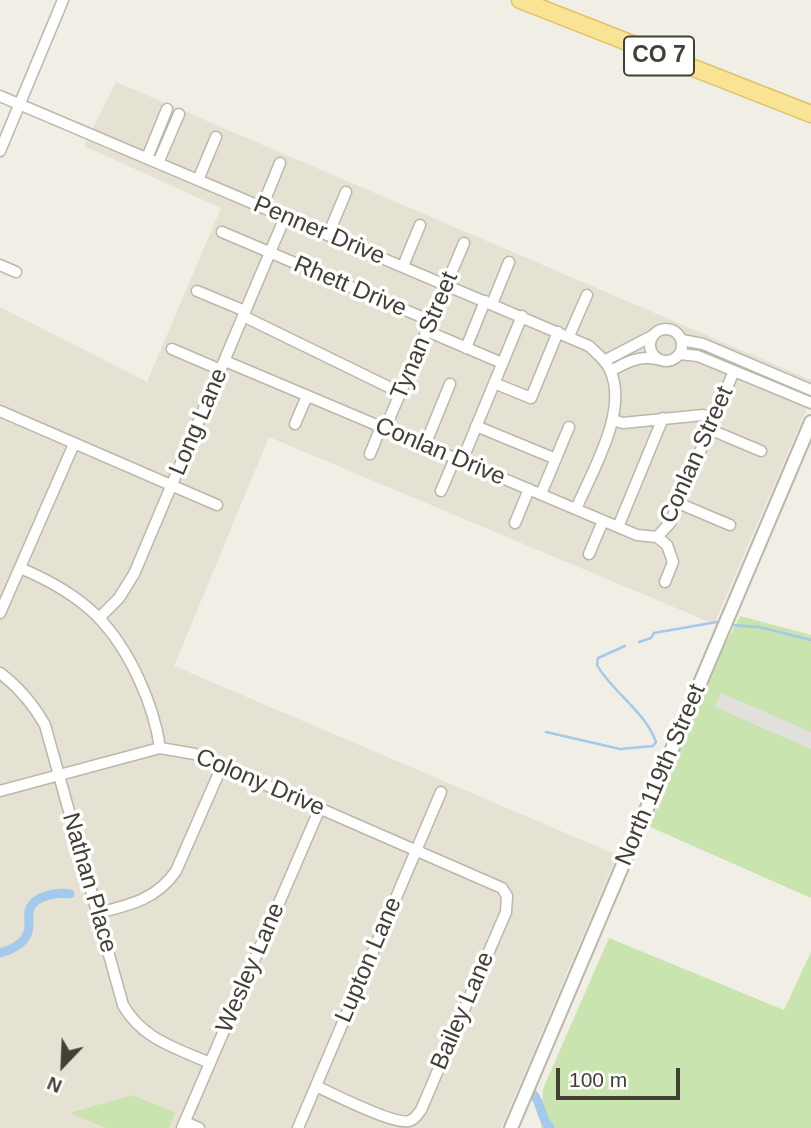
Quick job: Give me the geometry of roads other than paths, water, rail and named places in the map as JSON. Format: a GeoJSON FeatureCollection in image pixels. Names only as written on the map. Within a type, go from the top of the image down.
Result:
{"type":"FeatureCollection","features":[{"type":"Feature","properties":{"kind":"main road","name":"CO 7"},"geometry":{"type":"LineString","coordinates":[[520,0],[811,114]]}},
{"type":"Feature","properties":{"kind":"street"},"geometry":{"type":"LineString","coordinates":[[0,151],[63,0]]}},
{"type":"Feature","properties":{"kind":"street","name":"Penner Drive"},"geometry":{"type":"LineString","coordinates":[[0,96],[558,331],[589,346],[611,371]]}},
{"type":"Feature","properties":{"kind":"street"},"geometry":{"type":"LineString","coordinates":[[147,158],[167,109]]}},
{"type":"Feature","properties":{"kind":"street"},"geometry":{"type":"LineString","coordinates":[[158,163],[178,114]]}},
{"type":"Feature","properties":{"kind":"street"},"geometry":{"type":"LineString","coordinates":[[198,180],[216,137]]}},
{"type":"Feature","properties":{"kind":"street"},"geometry":{"type":"LineString","coordinates":[[262,207],[280,163]]}},
{"type":"Feature","properties":{"kind":"street"},"geometry":{"type":"LineString","coordinates":[[328,235],[346,192]]}},
{"type":"Feature","properties":{"kind":"street","name":"Long Lane"},"geometry":{"type":"LineString","coordinates":[[99,618],[119,598],[134,574],[285,217]]}},
{"type":"Feature","properties":{"kind":"street"},"geometry":{"type":"LineString","coordinates":[[402,266],[419,225]]}},
{"type":"Feature","properties":{"kind":"street","name":"Rhett Drive"},"geometry":{"type":"LineString","coordinates":[[222,232],[429,326],[466,348],[502,363]]}},
{"type":"Feature","properties":{"kind":"street","name":"Tynan Street"},"geometry":{"type":"LineString","coordinates":[[370,454],[401,393],[464,243]]}},
{"type":"Feature","properties":{"kind":"street"},"geometry":{"type":"LineString","coordinates":[[466,348],[509,262]]}},
{"type":"Feature","properties":{"kind":"street"},"geometry":{"type":"LineString","coordinates":[[0,265],[16,272]]}},
{"type":"Feature","properties":{"kind":"street"},"geometry":{"type":"LineString","coordinates":[[197,291],[401,393]]}},
{"type":"Feature","properties":{"kind":"street"},"geometry":{"type":"LineString","coordinates":[[569,336],[587,295]]}},
{"type":"Feature","properties":{"kind":"street"},"geometry":{"type":"LineString","coordinates":[[441,491],[476,426],[522,316]]}},
{"type":"Feature","properties":{"kind":"street"},"geometry":{"type":"LineString","coordinates":[[576,509],[613,420],[616,400],[611,371],[646,356],[666,362],[676,358],[680,354],[681,340],[676,332],[666,328],[604,361]]}},
{"type":"Feature","properties":{"kind":"street"},"geometry":{"type":"LineString","coordinates":[[494,383],[531,398],[558,331]]}},
{"type":"Feature","properties":{"kind":"street"},"geometry":{"type":"LineString","coordinates":[[652,335],[650,350],[656,359]]}},
{"type":"Feature","properties":{"kind":"street"},"geometry":{"type":"LineString","coordinates":[[681,340],[703,344],[811,390]]}},
{"type":"Feature","properties":{"kind":"street","name":"Conlan Drive"},"geometry":{"type":"LineString","coordinates":[[172,349],[307,396],[618,527],[647,538],[657,537]]}},
{"type":"Feature","properties":{"kind":"street"},"geometry":{"type":"LineString","coordinates":[[680,354],[698,356],[811,403]]}},
{"type":"Feature","properties":{"kind":"street","name":"Conlan Street"},"geometry":{"type":"LineString","coordinates":[[657,537],[670,523],[734,371]]}},
{"type":"Feature","properties":{"kind":"street"},"geometry":{"type":"LineString","coordinates":[[425,445],[450,384]]}},
{"type":"Feature","properties":{"kind":"street"},"geometry":{"type":"LineString","coordinates":[[295,424],[307,396]]}},
{"type":"Feature","properties":{"kind":"street"},"geometry":{"type":"LineString","coordinates":[[0,411],[217,505]]}},
{"type":"Feature","properties":{"kind":"street"},"geometry":{"type":"LineString","coordinates":[[613,420],[623,423],[703,415],[711,424],[761,451]]}},
{"type":"Feature","properties":{"kind":"street"},"geometry":{"type":"LineString","coordinates":[[618,527],[663,418]]}},
{"type":"Feature","properties":{"kind":"street","name":"North 119th Street"},"geometry":{"type":"LineString","coordinates":[[511,1128],[811,422]]}},
{"type":"Feature","properties":{"kind":"street"},"geometry":{"type":"LineString","coordinates":[[476,426],[556,459]]}},
{"type":"Feature","properties":{"kind":"street"},"geometry":{"type":"LineString","coordinates":[[541,494],[569,427]]}},
{"type":"Feature","properties":{"kind":"street"},"geometry":{"type":"LineString","coordinates":[[0,613],[74,443]]}},
{"type":"Feature","properties":{"kind":"street"},"geometry":{"type":"LineString","coordinates":[[515,523],[529,489]]}},
{"type":"Feature","properties":{"kind":"street"},"geometry":{"type":"LineString","coordinates":[[678,503],[730,525]]}},
{"type":"Feature","properties":{"kind":"street"},"geometry":{"type":"LineString","coordinates":[[589,554],[604,521]]}},
{"type":"Feature","properties":{"kind":"street"},"geometry":{"type":"LineString","coordinates":[[657,537],[667,545],[673,562],[665,582]]}},
{"type":"Feature","properties":{"kind":"street"},"geometry":{"type":"LineString","coordinates":[[20,568],[50,581],[99,618],[121,647],[138,677],[148,701],[160,748]]}},
{"type":"Feature","properties":{"kind":"street","name":"Nathan Place"},"geometry":{"type":"LineString","coordinates":[[0,673],[34,705],[45,725],[123,1004],[130,1017],[149,1036],[210,1063]]}},
{"type":"Feature","properties":{"kind":"street","name":"Colony Drive"},"geometry":{"type":"LineString","coordinates":[[0,791],[160,748],[195,754],[494,883],[508,896]]}},
{"type":"Feature","properties":{"kind":"street"},"geometry":{"type":"LineString","coordinates":[[98,913],[144,900],[169,882],[222,766]]}},
{"type":"Feature","properties":{"kind":"street","name":"Lupton Lane"},"geometry":{"type":"LineString","coordinates":[[298,1128],[441,792]]}},
{"type":"Feature","properties":{"kind":"street","name":"Wesley Lane"},"geometry":{"type":"LineString","coordinates":[[184,1125],[320,808]]}},
{"type":"Feature","properties":{"kind":"street","name":"Bailey Lane"},"geometry":{"type":"LineString","coordinates":[[316,1086],[393,1120],[408,1121],[415,1118],[506,912],[508,896]]}},
{"type":"Feature","properties":{"kind":"street"},"geometry":{"type":"LineString","coordinates":[[184,1125],[199,1128]]}},
{"type":"Feature","properties":{"kind":"waterway"},"geometry":{"type":"LineString","coordinates":[[639,642],[651,638],[654,633],[717,622]]}},
{"type":"Feature","properties":{"kind":"waterway"},"geometry":{"type":"LineString","coordinates":[[732,625],[759,627],[811,640]]}},
{"type":"Feature","properties":{"kind":"waterway"},"geometry":{"type":"LineString","coordinates":[[546,732],[620,749],[653,746],[656,742],[651,731],[597,665],[598,658],[625,646]]}},
{"type":"Feature","properties":{"kind":"waterway"},"geometry":{"type":"LineString","coordinates":[[0,953],[24,940],[28,931],[29,910],[37,900],[48,895],[70,894]]}},
{"type":"Feature","properties":{"kind":"waterway"},"geometry":{"type":"LineString","coordinates":[[533,1094],[550,1128]]}}]}
